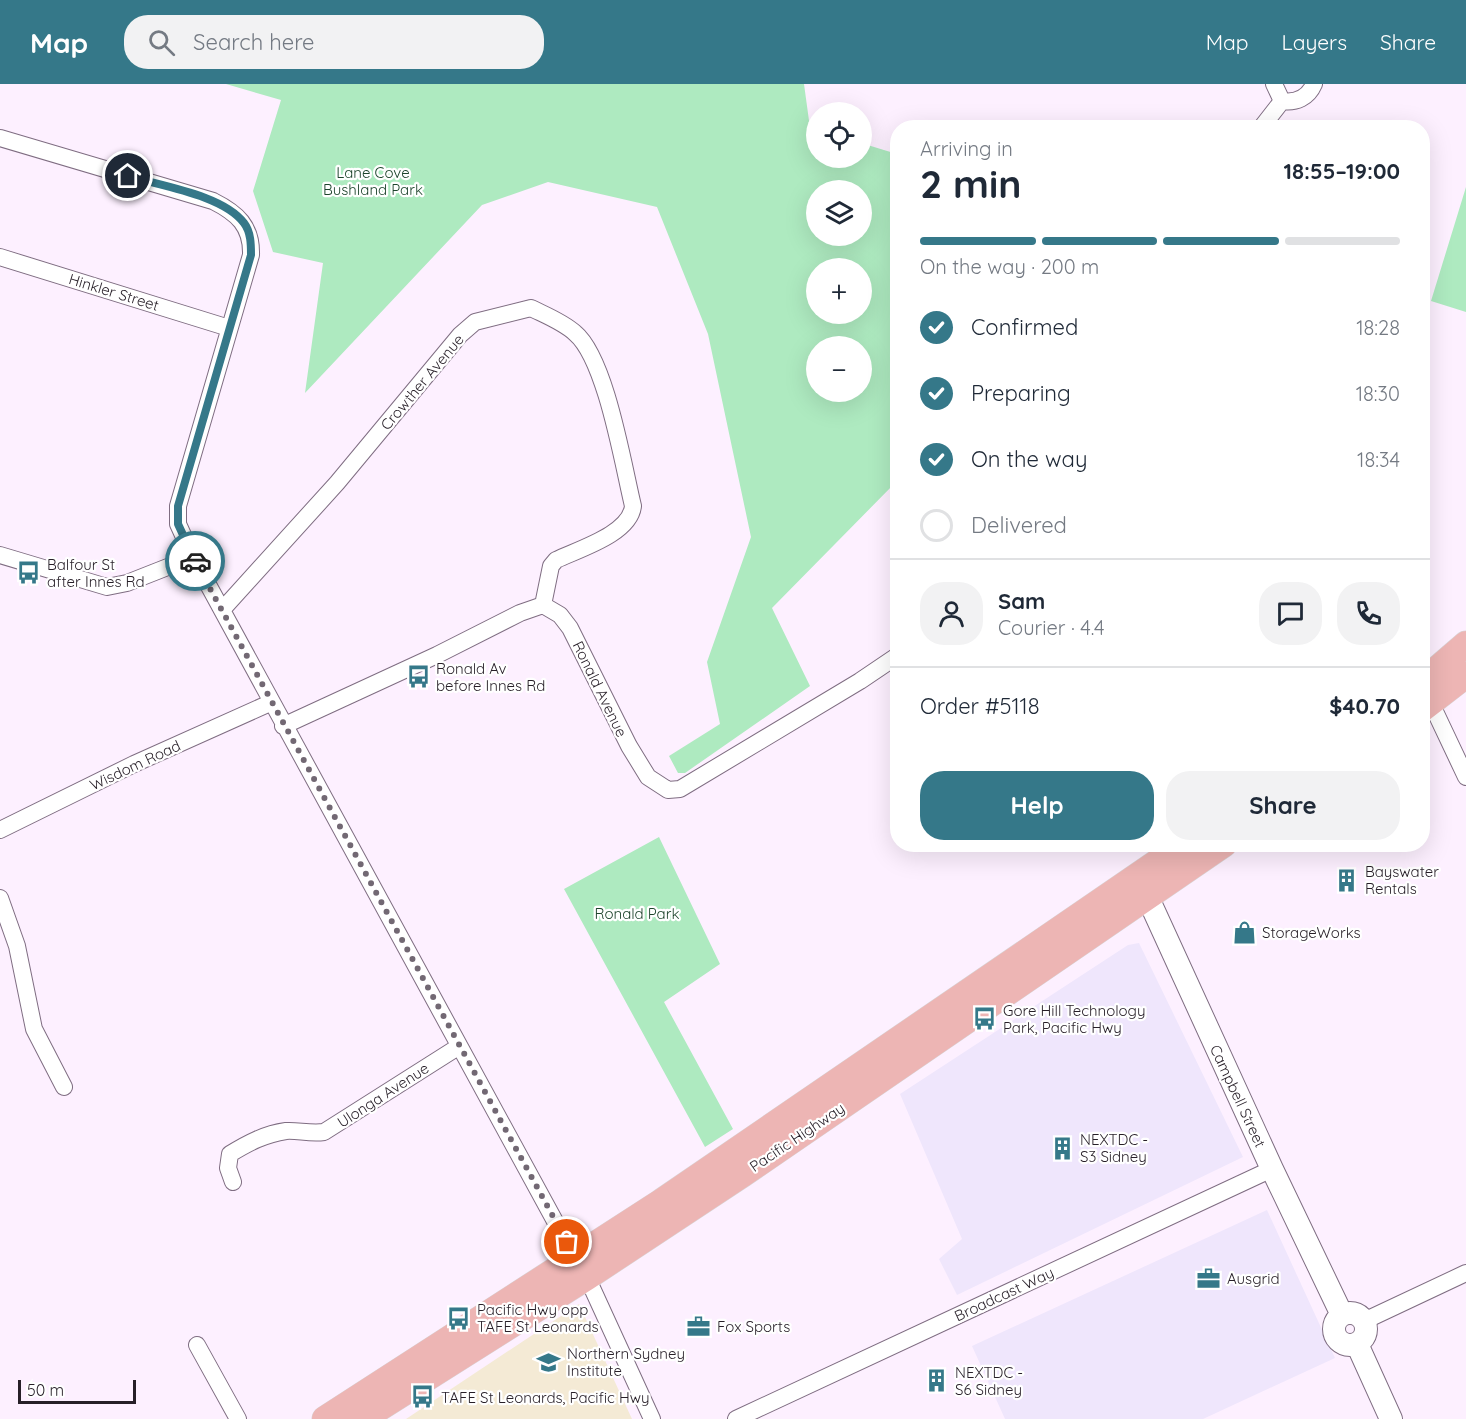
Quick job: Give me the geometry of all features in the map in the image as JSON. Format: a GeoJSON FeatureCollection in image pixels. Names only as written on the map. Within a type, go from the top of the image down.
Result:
{"type":"FeatureCollection","features":[{"type":"Feature","properties":{"kind":"main road"},"geometry":{"type":"LineString","coordinates":[[1430,691],[1466,644]]}},
{"type":"Feature","properties":{"kind":"main road"},"geometry":{"type":"LineString","coordinates":[[1430,695],[1466,675]]}},
{"type":"Feature","properties":{"kind":"main road","name":"Pacific Highway"},"geometry":{"type":"LineString","coordinates":[[1143,887],[1176,852]]}},
{"type":"Feature","properties":{"kind":"main road","name":"Pacific Highway"},"geometry":{"type":"LineString","coordinates":[[362,1419],[581,1267],[744,1146],[1143,887],[1209,852]]}},
{"type":"Feature","properties":{"kind":"main road","name":"Pacific Highway"},"geometry":{"type":"LineString","coordinates":[[326,1419],[581,1267]]}},
{"type":"Feature","properties":{"kind":"street"},"geometry":{"type":"LineString","coordinates":[[1274,84],[1282,101]]}},
{"type":"Feature","properties":{"kind":"street"},"geometry":{"type":"LineString","coordinates":[[1267,120],[1282,101],[1300,100],[1307,96],[1314,84]]}},
{"type":"Feature","properties":{"kind":"street"},"geometry":{"type":"LineString","coordinates":[[0,138],[213,201],[231,210],[246,225],[252,242],[251,255],[178,506],[178,524],[270,703],[581,1267],[652,1419]]}},
{"type":"Feature","properties":{"kind":"street","name":"Hinkler Street"},"geometry":{"type":"LineString","coordinates":[[0,257],[229,328]]}},
{"type":"Feature","properties":{"kind":"street","name":"Crowther Avenue"},"geometry":{"type":"LineString","coordinates":[[222,610],[337,483],[460,335],[475,322],[531,308],[575,333],[588,352],[603,387],[633,507],[632,515],[621,528],[556,560],[551,566],[543,606]]}},
{"type":"Feature","properties":{"kind":"street"},"geometry":{"type":"LineString","coordinates":[[0,555],[107,587],[127,583],[193,557]]}},
{"type":"Feature","properties":{"kind":"street"},"geometry":{"type":"LineString","coordinates":[[283,726],[437,655],[520,613],[543,606]]}},
{"type":"Feature","properties":{"kind":"street","name":"Ronald Avenue"},"geometry":{"type":"LineString","coordinates":[[543,606],[560,615],[570,628],[629,746],[654,783],[668,790],[680,789],[890,661]]}},
{"type":"Feature","properties":{"kind":"street","name":"Wisdom Road"},"geometry":{"type":"LineString","coordinates":[[0,830],[134,764],[270,703]]}},
{"type":"Feature","properties":{"kind":"street"},"geometry":{"type":"LineString","coordinates":[[1430,708],[1466,777]]}},
{"type":"Feature","properties":{"kind":"street","name":"Campbell Street"},"geometry":{"type":"LineString","coordinates":[[1143,887],[1272,1169],[1342,1315]]}},
{"type":"Feature","properties":{"kind":"street"},"geometry":{"type":"LineString","coordinates":[[0,898],[17,946],[34,1029],[64,1087]]}},
{"type":"Feature","properties":{"kind":"street","name":"Ulonga Avenue"},"geometry":{"type":"LineString","coordinates":[[233,1182],[228,1168],[230,1154],[255,1139],[288,1131],[306,1134],[324,1132],[458,1047]]}},
{"type":"Feature","properties":{"kind":"street","name":"Broadcast Way"},"geometry":{"type":"LineString","coordinates":[[736,1419],[1272,1169]]}},
{"type":"Feature","properties":{"kind":"street"},"geometry":{"type":"LineString","coordinates":[[1364,1321],[1466,1273]]}},
{"type":"Feature","properties":{"kind":"street"},"geometry":{"type":"LineString","coordinates":[[1352,1313],[1364,1321],[1366,1332],[1357,1344],[1346,1345],[1335,1334],[1335,1323],[1342,1315],[1352,1313]]}},
{"type":"Feature","properties":{"kind":"street"},"geometry":{"type":"LineString","coordinates":[[1357,1344],[1391,1419]]}},
{"type":"Feature","properties":{"kind":"street"},"geometry":{"type":"LineString","coordinates":[[197,1345],[238,1419]]}},
{"type":"Feature","properties":{"kind":"shaded area","name":"NEXTDC - S3 Sidney"},"geometry":{"type":"Polygon","coordinates":[[[1139,943],[1243,1157],[957,1295],[939,1259],[962,1239],[900,1094],[1128,945],[1139,943]]]}},
{"type":"Feature","properties":{"kind":"shaded area","name":"Ausgrid"},"geometry":{"type":"Polygon","coordinates":[[[1267,1210],[1335,1358],[1203,1419],[1005,1419],[972,1346],[1267,1210]]]}},
{"type":"Feature","properties":{"kind":"shaded area","name":"Northern Sydney Institute"},"geometry":{"type":"Polygon","coordinates":[[[579,1304],[632,1419],[406,1419],[579,1304]]]}},
{"type":"Feature","properties":{"kind":"green space","name":"Lane Cove Bushland Park"},"geometry":{"type":"Polygon","coordinates":[[[226,84],[804,84],[806,102],[806,168],[872,168],[872,146],[890,152],[890,488],[772,608],[810,686],[685,773],[678,773],[669,756],[720,724],[707,662],[751,537],[708,334],[657,207],[548,182],[482,205],[305,393],[323,263],[273,252],[253,191],[281,100],[226,84]]]}},
{"type":"Feature","properties":{"kind":"green space"},"geometry":{"type":"Polygon","coordinates":[[[1466,187],[1466,312],[1431,301],[1466,187]]]}},
{"type":"Feature","properties":{"kind":"green space","name":"Ronald Park"},"geometry":{"type":"Polygon","coordinates":[[[659,837],[720,964],[664,1002],[733,1129],[705,1147],[564,889],[659,837]]]}},
{"type":"Feature","properties":{"kind":"way so far"},"geometry":{"type":"LineString","coordinates":[[195,561],[270,703],[567,1242]]}},
{"type":"Feature","properties":{"kind":"place","name":"Balfour St after Innes Rd"},"geometry":{"type":"Point","coordinates":[29,573]}},
{"type":"Feature","properties":{"kind":"place","name":"Ronald Av before Innes Rd"},"geometry":{"type":"Point","coordinates":[418,677]}},
{"type":"Feature","properties":{"kind":"place","name":"Bayswater Rentals"},"geometry":{"type":"Point","coordinates":[1347,880]}},
{"type":"Feature","properties":{"kind":"place","name":"StorageWorks"},"geometry":{"type":"Point","coordinates":[1244,932]}},
{"type":"Feature","properties":{"kind":"place","name":"Gore Hill Technology Park, Pacific Hwy"},"geometry":{"type":"Point","coordinates":[985,1019]}},
{"type":"Feature","properties":{"kind":"place","name":"NEXTDC - S3 Sidney"},"geometry":{"type":"Point","coordinates":[1062,1148]}},
{"type":"Feature","properties":{"kind":"place","name":"Ausgrid"},"geometry":{"type":"Point","coordinates":[1209,1278]}},
{"type":"Feature","properties":{"kind":"place","name":"Pacific Hwy opp TAFE St Leonards"},"geometry":{"type":"Point","coordinates":[459,1318]}},
{"type":"Feature","properties":{"kind":"place","name":"Fox Sports"},"geometry":{"type":"Point","coordinates":[699,1326]}},
{"type":"Feature","properties":{"kind":"place","name":"Northern Sydney Institute"},"geometry":{"type":"Point","coordinates":[549,1362]}},
{"type":"Feature","properties":{"kind":"place","name":"NEXTDC - S6 Sidney"},"geometry":{"type":"Point","coordinates":[937,1381]}},
{"type":"Feature","properties":{"kind":"place","name":"TAFE St Leonards, Pacific Hwy"},"geometry":{"type":"Point","coordinates":[423,1397]}},
{"type":"Feature","properties":{"kind":"route"},"geometry":{"type":"LineString","coordinates":[[128,176],[213,201],[231,210],[246,225],[252,242],[251,255],[178,506],[178,524],[195,561]]}}]}
